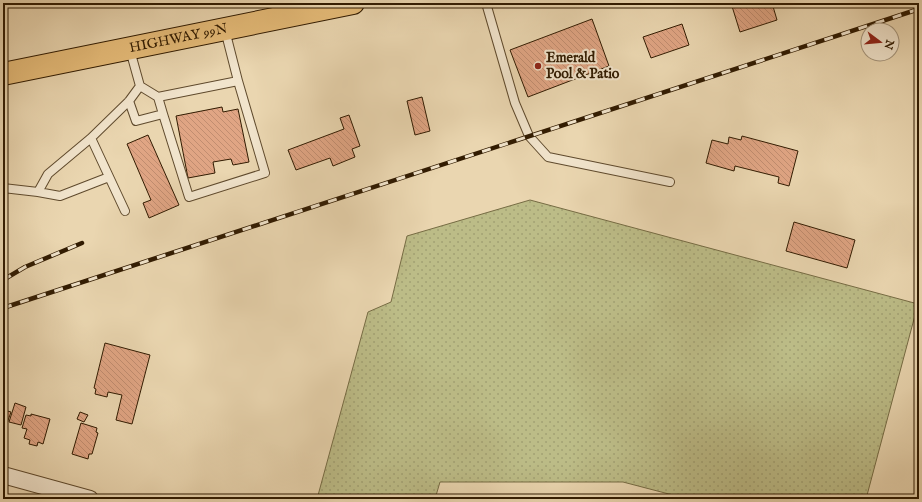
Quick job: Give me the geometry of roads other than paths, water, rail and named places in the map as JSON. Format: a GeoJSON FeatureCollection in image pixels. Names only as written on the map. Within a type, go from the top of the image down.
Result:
{"type":"FeatureCollection","features":[{"type":"Feature","properties":{"kind":"main road","name":"HIGHWAY 99N"},"geometry":{"type":"LineString","coordinates":[[3,74],[353,3]]}},
{"type":"Feature","properties":{"kind":"street"},"geometry":{"type":"LineString","coordinates":[[3,475],[90,499]]}},
{"type":"Feature","properties":{"kind":"lane"},"geometry":{"type":"LineString","coordinates":[[486,3],[515,103],[529,136],[548,157],[670,182]]}},
{"type":"Feature","properties":{"kind":"lane"},"geometry":{"type":"LineString","coordinates":[[129,48],[140,86],[158,97],[189,197],[265,173],[238,81],[225,30]]}},
{"type":"Feature","properties":{"kind":"lane"},"geometry":{"type":"LineString","coordinates":[[158,97],[238,81]]}},
{"type":"Feature","properties":{"kind":"lane"},"geometry":{"type":"LineString","coordinates":[[38,192],[48,174],[92,138],[129,101],[140,86]]}},
{"type":"Feature","properties":{"kind":"lane"},"geometry":{"type":"LineString","coordinates":[[129,101],[136,122],[163,114]]}},
{"type":"Feature","properties":{"kind":"lane"},"geometry":{"type":"LineString","coordinates":[[92,138],[125,211]]}},
{"type":"Feature","properties":{"kind":"lane"},"geometry":{"type":"LineString","coordinates":[[3,188],[60,196],[109,177]]}},
{"type":"Feature","properties":{"kind":"railway"},"geometry":{"type":"LineString","coordinates":[[3,308],[919,9]]}},
{"type":"Feature","properties":{"kind":"railway"},"geometry":{"type":"LineString","coordinates":[[3,280],[25,267],[82,243]]}},
{"type":"Feature","properties":{"kind":"place","name":"Emerald Pool & Patio"},"geometry":{"type":"Point","coordinates":[538,66]}}]}
